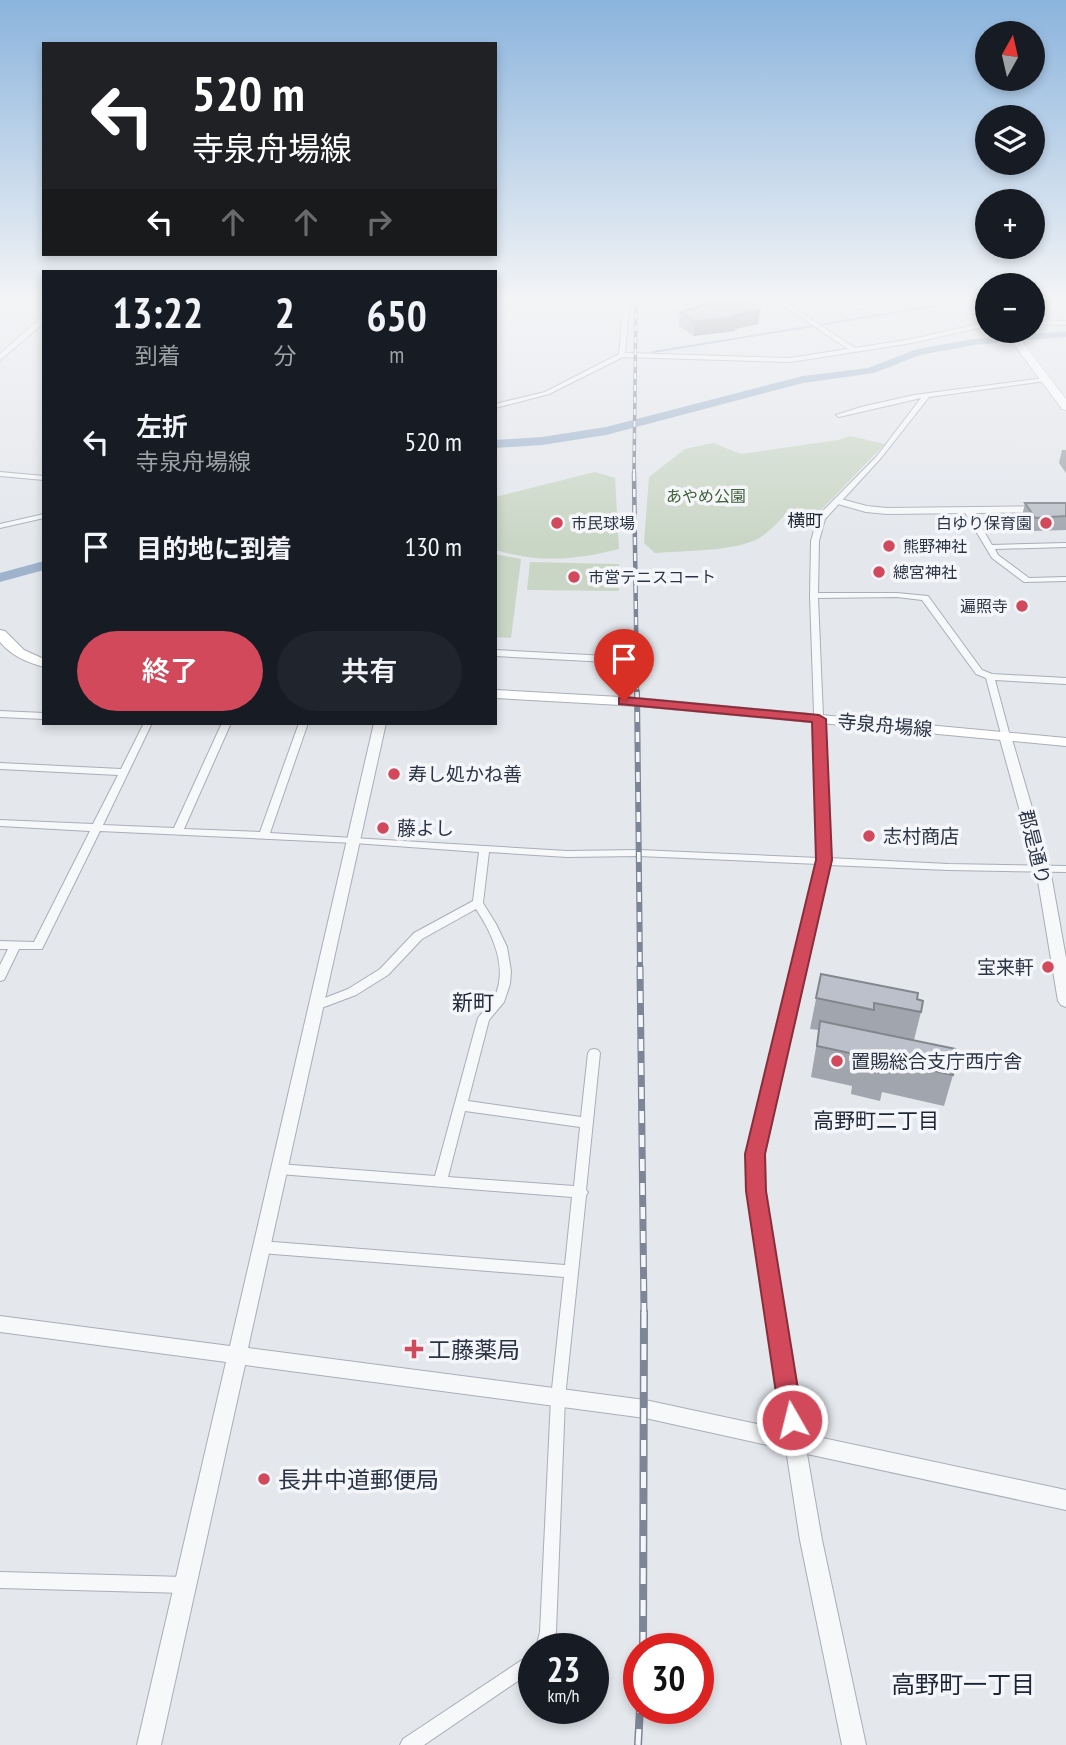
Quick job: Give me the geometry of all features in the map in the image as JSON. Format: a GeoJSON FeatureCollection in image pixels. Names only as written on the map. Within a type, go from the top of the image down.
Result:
{"type":"FeatureCollection","features":[{"type":"Feature","properties":{"kind":"main road"},"geometry":{"type":"LineString","coordinates":[[1044,380],[1064,402]]}},
{"type":"Feature","properties":{"kind":"main road"},"geometry":{"type":"LineString","coordinates":[[1,638],[11,649],[26,658],[42,662]]}},
{"type":"Feature","properties":{"kind":"main road","name":"寺泉舟場線"},"geometry":{"type":"LineString","coordinates":[[497,694],[638,702],[1066,742]]}},
{"type":"Feature","properties":{"kind":"street"},"geometry":{"type":"LineString","coordinates":[[497,406],[547,393],[574,379]]}},
{"type":"Feature","properties":{"kind":"street"},"geometry":{"type":"LineString","coordinates":[[839,415],[856,408],[926,396],[1044,380]]}},
{"type":"Feature","properties":{"kind":"street"},"geometry":{"type":"LineString","coordinates":[[854,1745],[811,1540],[756,1191],[755,1154],[824,860],[814,596],[815,541],[821,517],[879,457],[926,396]]}},
{"type":"Feature","properties":{"kind":"street"},"geometry":{"type":"LineString","coordinates":[[0,474],[42,478]]}},
{"type":"Feature","properties":{"kind":"street"},"geometry":{"type":"LineString","coordinates":[[837,501],[887,512],[1066,509]]}},
{"type":"Feature","properties":{"kind":"street"},"geometry":{"type":"LineString","coordinates":[[968,511],[995,556],[1027,580],[1066,579]]}},
{"type":"Feature","properties":{"kind":"street"},"geometry":{"type":"LineString","coordinates":[[0,526],[42,516]]}},
{"type":"Feature","properties":{"kind":"street"},"geometry":{"type":"LineString","coordinates":[[989,547],[1066,545]]}},
{"type":"Feature","properties":{"kind":"street"},"geometry":{"type":"LineString","coordinates":[[814,596],[897,595],[925,598],[979,672],[990,677],[1066,681]]}},
{"type":"Feature","properties":{"kind":"street"},"geometry":{"type":"LineString","coordinates":[[497,653],[626,660]]}},
{"type":"Feature","properties":{"kind":"street"},"geometry":{"type":"LineString","coordinates":[[990,677],[1005,736]]}},
{"type":"Feature","properties":{"kind":"street"},"geometry":{"type":"LineString","coordinates":[[0,714],[42,716]]}},
{"type":"Feature","properties":{"kind":"street"},"geometry":{"type":"LineString","coordinates":[[0,945],[38,946],[147,725]]}},
{"type":"Feature","properties":{"kind":"street"},"geometry":{"type":"LineString","coordinates":[[177,832],[226,725]]}},
{"type":"Feature","properties":{"kind":"street"},"geometry":{"type":"LineString","coordinates":[[264,836],[303,725]]}},
{"type":"Feature","properties":{"kind":"street"},"geometry":{"type":"LineString","coordinates":[[149,1745],[380,725]]}},
{"type":"Feature","properties":{"kind":"street","name":"郡是通り"},"geometry":{"type":"LineString","coordinates":[[1005,736],[1042,869],[1062,959],[1066,1001]]}},
{"type":"Feature","properties":{"kind":"street"},"geometry":{"type":"LineString","coordinates":[[0,766],[123,772]]}},
{"type":"Feature","properties":{"kind":"street"},"geometry":{"type":"LineString","coordinates":[[0,823],[354,840],[567,854],[639,853],[1066,869]]}},
{"type":"Feature","properties":{"kind":"street"},"geometry":{"type":"LineString","coordinates":[[440,1181],[484,1018],[501,997],[504,967],[498,934],[478,903],[482,881],[480,869],[485,848]]}},
{"type":"Feature","properties":{"kind":"street"},"geometry":{"type":"LineString","coordinates":[[316,1006],[352,992],[384,972],[418,936],[478,903]]}},
{"type":"Feature","properties":{"kind":"street"},"geometry":{"type":"LineString","coordinates":[[0,977],[15,945]]}},
{"type":"Feature","properties":{"kind":"street"},"geometry":{"type":"LineString","coordinates":[[548,1633],[558,1398],[594,1053]]}},
{"type":"Feature","properties":{"kind":"street"},"geometry":{"type":"LineString","coordinates":[[460,1105],[586,1123]]}},
{"type":"Feature","properties":{"kind":"street"},"geometry":{"type":"LineString","coordinates":[[279,1169],[581,1192]]}},
{"type":"Feature","properties":{"kind":"street"},"geometry":{"type":"LineString","coordinates":[[261,1247],[572,1272]]}},
{"type":"Feature","properties":{"kind":"street"},"geometry":{"type":"LineString","coordinates":[[0,1324],[645,1409],[1066,1500]]}},
{"type":"Feature","properties":{"kind":"street"},"geometry":{"type":"LineString","coordinates":[[0,1580],[185,1586]]}},
{"type":"Feature","properties":{"kind":"street"},"geometry":{"type":"LineString","coordinates":[[409,1745],[518,1671]]}},
{"type":"Feature","properties":{"kind":"green space","name":"あやめ公園"},"geometry":{"type":"Polygon","coordinates":[[[850,436],[885,444],[818,513],[790,509],[764,535],[732,547],[655,553],[644,543],[649,477],[685,449],[713,443],[741,454],[850,436]]]}},
{"type":"Feature","properties":{"kind":"green space","name":"市民球場"},"geometry":{"type":"Polygon","coordinates":[[[595,472],[615,478],[619,549],[587,556],[557,558],[527,557],[497,550],[497,496],[595,472]]]}},
{"type":"Feature","properties":{"kind":"green space"},"geometry":{"type":"Polygon","coordinates":[[[497,554],[521,559],[511,638],[497,637],[497,554]]]}},
{"type":"Feature","properties":{"kind":"green space","name":"市営テニスコート"},"geometry":{"type":"Polygon","coordinates":[[[530,562],[619,564],[619,591],[527,590],[530,562]]]}},
{"type":"Feature","properties":{"kind":"building"},"geometry":{"type":"Polygon","coordinates":[[[1025,503],[1066,503],[1066,516],[1035,518],[1025,503]]]}},
{"type":"Feature","properties":{"kind":"building"},"geometry":{"type":"Polygon","coordinates":[[[821,974],[918,993],[917,999],[923,1001],[921,1012],[874,1003],[874,1010],[816,998],[821,974]]]}},
{"type":"Feature","properties":{"kind":"building"},"geometry":{"type":"Polygon","coordinates":[[[820,1021],[956,1049],[953,1075],[889,1061],[888,1069],[858,1063],[859,1055],[817,1046],[820,1021]]]}},
{"type":"Feature","properties":{"kind":"waterway"},"geometry":{"type":"LineString","coordinates":[[497,444],[542,441],[606,431],[807,379]]}},
{"type":"Feature","properties":{"kind":"waterway"},"geometry":{"type":"LineString","coordinates":[[0,578],[42,566]]}},
{"type":"Feature","properties":{"kind":"railway"},"geometry":{"type":"LineString","coordinates":[[634,474],[635,379]]}},
{"type":"Feature","properties":{"kind":"railway"},"geometry":{"type":"LineString","coordinates":[[634,474],[637,694]]}},
{"type":"Feature","properties":{"kind":"railway"},"geometry":{"type":"LineString","coordinates":[[637,692],[640,969]]}},
{"type":"Feature","properties":{"kind":"railway"},"geometry":{"type":"LineString","coordinates":[[640,967],[644,1314]]}},
{"type":"Feature","properties":{"kind":"railway"},"geometry":{"type":"LineString","coordinates":[[643,1633],[644,1314]]}},
{"type":"Feature","properties":{"kind":"railway"},"geometry":{"type":"LineString","coordinates":[[638,1745],[639,1724]]}},
{"type":"Feature","properties":{"kind":"place","name":"市民球場"},"geometry":{"type":"Point","coordinates":[557,523]}},
{"type":"Feature","properties":{"kind":"place","name":"白ゆり保育園"},"geometry":{"type":"Point","coordinates":[1046,523]}},
{"type":"Feature","properties":{"kind":"place","name":"熊野神社"},"geometry":{"type":"Point","coordinates":[889,546]}},
{"type":"Feature","properties":{"kind":"place","name":"總宮神社"},"geometry":{"type":"Point","coordinates":[879,572]}},
{"type":"Feature","properties":{"kind":"place","name":"市営テニスコート"},"geometry":{"type":"Point","coordinates":[574,577]}},
{"type":"Feature","properties":{"kind":"place","name":"遍照寺"},"geometry":{"type":"Point","coordinates":[1022,606]}},
{"type":"Feature","properties":{"kind":"place","name":"寿し処かね善"},"geometry":{"type":"Point","coordinates":[394,774]}},
{"type":"Feature","properties":{"kind":"place","name":"藤よし"},"geometry":{"type":"Point","coordinates":[383,828]}},
{"type":"Feature","properties":{"kind":"place","name":"志村商店"},"geometry":{"type":"Point","coordinates":[869,836]}},
{"type":"Feature","properties":{"kind":"place","name":"宝来軒"},"geometry":{"type":"Point","coordinates":[1048,967]}},
{"type":"Feature","properties":{"kind":"place","name":"置賜総合支庁西庁舎"},"geometry":{"type":"Point","coordinates":[837,1061]}},
{"type":"Feature","properties":{"kind":"place","name":"工藤薬局"},"geometry":{"type":"Point","coordinates":[414,1349]}},
{"type":"Feature","properties":{"kind":"place","name":"長井中道郵便局"},"geometry":{"type":"Point","coordinates":[264,1479]}},
{"type":"Feature","properties":{"kind":"district","name":"横町"},"geometry":{"type":"Point","coordinates":[805,520]}},
{"type":"Feature","properties":{"kind":"district","name":"新町"},"geometry":{"type":"Point","coordinates":[473,1002]}},
{"type":"Feature","properties":{"kind":"district","name":"高野町二丁目"},"geometry":{"type":"Point","coordinates":[876,1120]}},
{"type":"Feature","properties":{"kind":"district","name":"高野町一丁目"},"geometry":{"type":"Point","coordinates":[963,1684]}},
{"type":"Feature","properties":{"kind":"route"},"geometry":{"type":"LineString","coordinates":[[624,701],[819,719],[824,860],[755,1154],[756,1191],[792,1420]]}}]}
